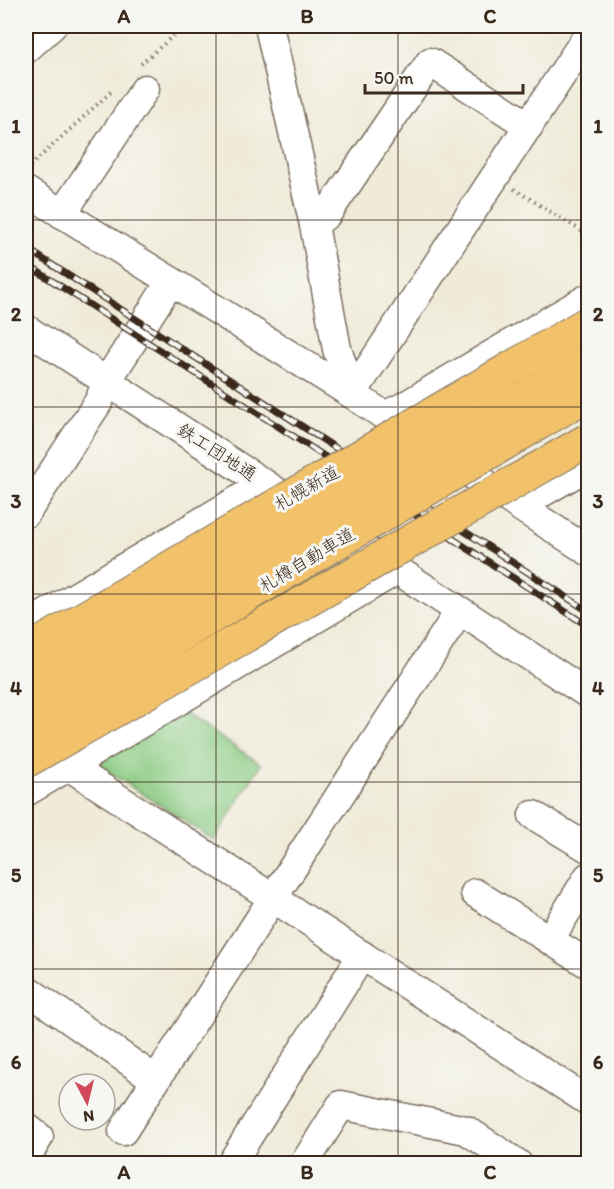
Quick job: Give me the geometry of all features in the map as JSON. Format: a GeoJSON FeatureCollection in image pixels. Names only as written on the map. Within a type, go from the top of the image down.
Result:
{"type":"FeatureCollection","features":[{"type":"Feature","properties":{"kind":"highway","name":"札幌新道"},"geometry":{"type":"LineString","coordinates":[[26,652],[588,323]]}},
{"type":"Feature","properties":{"kind":"highway","name":"札樽自動車道"},"geometry":{"type":"LineString","coordinates":[[26,689],[588,361]]}},
{"type":"Feature","properties":{"kind":"highway","name":"札樽自動車道"},"geometry":{"type":"LineString","coordinates":[[26,726],[588,394]]}},
{"type":"Feature","properties":{"kind":"highway"},"geometry":{"type":"LineString","coordinates":[[26,761],[588,440]]}},
{"type":"Feature","properties":{"kind":"street"},"geometry":{"type":"LineString","coordinates":[[26,49],[52,26]]}},
{"type":"Feature","properties":{"kind":"street"},"geometry":{"type":"LineString","coordinates":[[269,26],[314,225],[337,349],[352,394]]}},
{"type":"Feature","properties":{"kind":"street"},"geometry":{"type":"LineString","coordinates":[[352,394],[588,35]]}},
{"type":"Feature","properties":{"kind":"street"},"geometry":{"type":"LineString","coordinates":[[314,225],[327,214],[430,62],[529,126]]}},
{"type":"Feature","properties":{"kind":"street"},"geometry":{"type":"LineString","coordinates":[[62,214],[143,77]]}},
{"type":"Feature","properties":{"kind":"street"},"geometry":{"type":"LineString","coordinates":[[28,178],[62,214],[352,394],[588,551]]}},
{"type":"Feature","properties":{"kind":"street"},"geometry":{"type":"LineString","coordinates":[[26,513],[99,402],[107,381],[171,282]]}},
{"type":"Feature","properties":{"kind":"street"},"geometry":{"type":"LineString","coordinates":[[384,416],[588,298]]}},
{"type":"Feature","properties":{"kind":"street","name":"鉄工団地通"},"geometry":{"type":"LineString","coordinates":[[26,329],[588,694]]}},
{"type":"Feature","properties":{"kind":"street"},"geometry":{"type":"LineString","coordinates":[[519,506],[588,466]]}},
{"type":"Feature","properties":{"kind":"street"},"geometry":{"type":"LineString","coordinates":[[26,626],[265,484]]}},
{"type":"Feature","properties":{"kind":"street"},"geometry":{"type":"LineString","coordinates":[[26,792],[397,570]]}},
{"type":"Feature","properties":{"kind":"street"},"geometry":{"type":"LineString","coordinates":[[123,1131],[459,612]]}},
{"type":"Feature","properties":{"kind":"street"},"geometry":{"type":"LineString","coordinates":[[68,766],[588,1101]]}},
{"type":"Feature","properties":{"kind":"street"},"geometry":{"type":"LineString","coordinates":[[533,815],[588,848]]}},
{"type":"Feature","properties":{"kind":"street"},"geometry":{"type":"LineString","coordinates":[[550,939],[588,877]]}},
{"type":"Feature","properties":{"kind":"street"},"geometry":{"type":"LineString","coordinates":[[476,893],[588,964]]}},
{"type":"Feature","properties":{"kind":"street"},"geometry":{"type":"LineString","coordinates":[[231,1164],[362,955]]}},
{"type":"Feature","properties":{"kind":"street"},"geometry":{"type":"LineString","coordinates":[[26,989],[156,1080]]}},
{"type":"Feature","properties":{"kind":"street"},"geometry":{"type":"LineString","coordinates":[[304,1164],[340,1105],[466,1130],[518,1164]]}},
{"type":"Feature","properties":{"kind":"street"},"geometry":{"type":"LineString","coordinates":[[26,1127],[39,1137],[26,1158]]}},
{"type":"Feature","properties":{"kind":"path"},"geometry":{"type":"LineString","coordinates":[[143,77],[184,26]]}},
{"type":"Feature","properties":{"kind":"path"},"geometry":{"type":"LineString","coordinates":[[28,178],[115,88]]}},
{"type":"Feature","properties":{"kind":"path"},"geometry":{"type":"LineString","coordinates":[[495,177],[588,235]]}},
{"type":"Feature","properties":{"kind":"green space"},"geometry":{"type":"Polygon","coordinates":[[[180,711],[261,764],[214,840],[93,762],[180,711]]]}},
{"type":"Feature","properties":{"kind":"railway"},"geometry":{"type":"LineString","coordinates":[[26,248],[588,611]]}},
{"type":"Feature","properties":{"kind":"railway"},"geometry":{"type":"LineString","coordinates":[[26,264],[588,626]]}}]}
